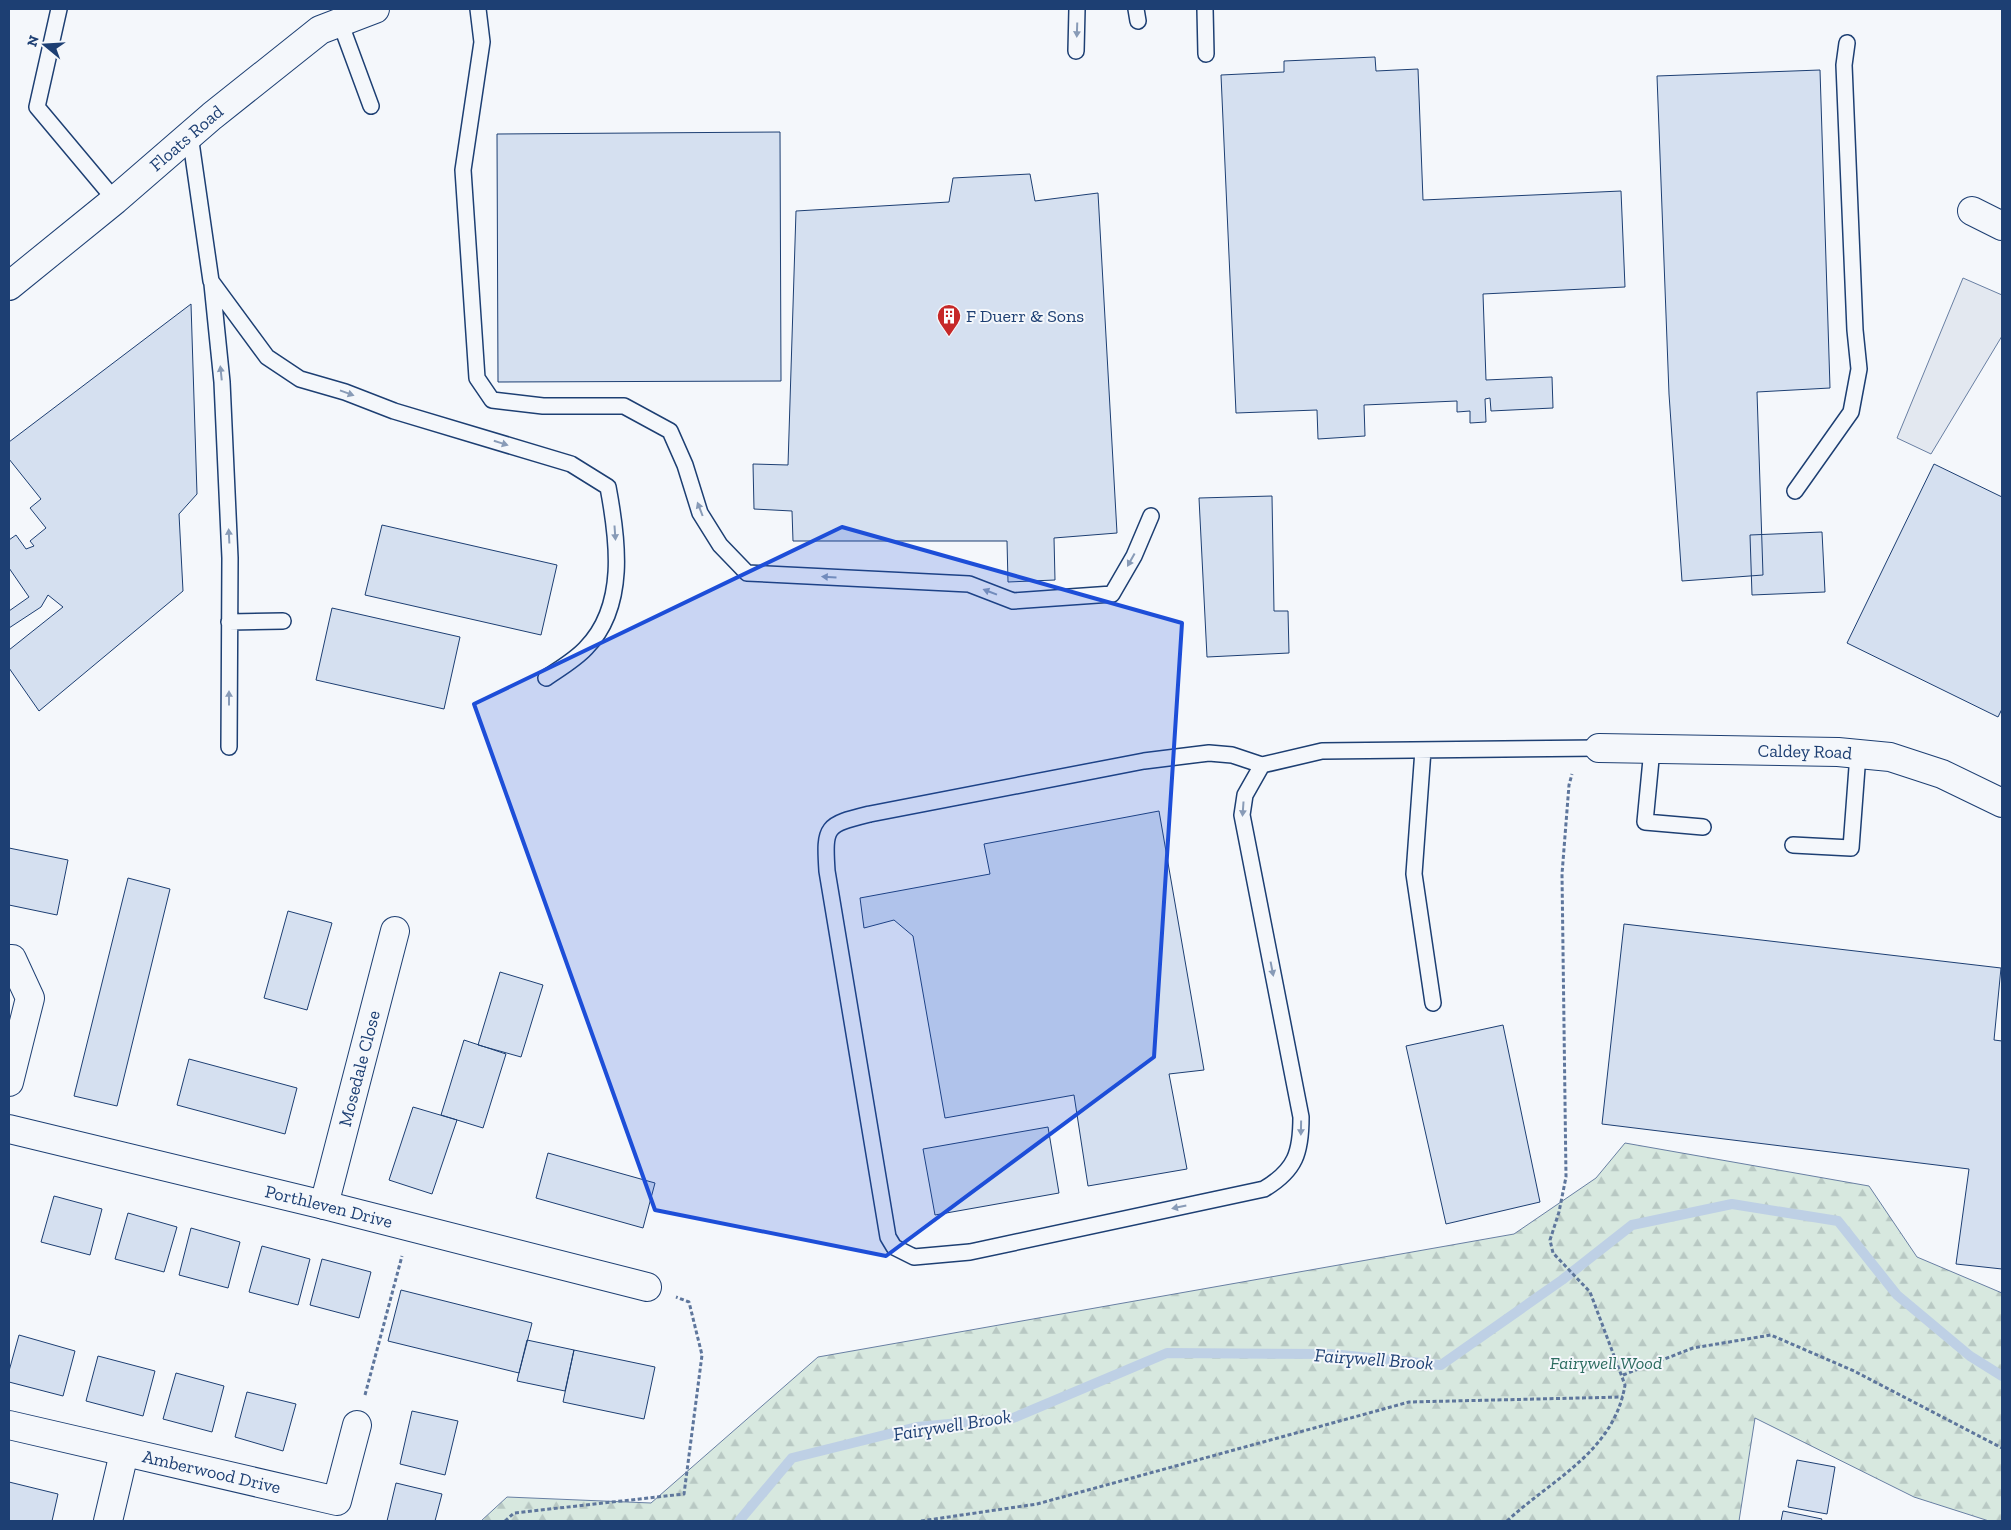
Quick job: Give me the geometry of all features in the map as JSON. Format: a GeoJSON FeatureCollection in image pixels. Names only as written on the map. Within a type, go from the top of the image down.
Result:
{"type":"FeatureCollection","features":[{"type":"Feature","properties":{"kind":"street","name":"Floats Road"},"geometry":{"type":"LineString","coordinates":[[9,286],[115,200],[190,135],[320,30],[375,9]]}},
{"type":"Feature","properties":{"kind":"street"},"geometry":{"type":"LineString","coordinates":[[1972,211],[2002,226]]}},
{"type":"Feature","properties":{"kind":"street","name":"Caldey Road"},"geometry":{"type":"LineString","coordinates":[[1599,748],[1858,754],[1890,757],[1942,774],[2002,803]]}},
{"type":"Feature","properties":{"kind":"street","name":"Mosedale Close"},"geometry":{"type":"LineString","coordinates":[[324,1205],[395,931]]}},
{"type":"Feature","properties":{"kind":"street"},"geometry":{"type":"LineString","coordinates":[[9,1082],[30,998],[10,959]]}},
{"type":"Feature","properties":{"kind":"street","name":"Porthleven Drive"},"geometry":{"type":"LineString","coordinates":[[9,1129],[324,1205],[647,1287]]}},
{"type":"Feature","properties":{"kind":"street","name":"Amberwood Drive"},"geometry":{"type":"LineString","coordinates":[[9,1425],[337,1502],[357,1425]]}},
{"type":"Feature","properties":{"kind":"street"},"geometry":{"type":"LineString","coordinates":[[108,1521],[124,1453]]}},
{"type":"Feature","properties":{"kind":"lane"},"geometry":{"type":"LineString","coordinates":[[60,9],[37,108],[115,200]]}},
{"type":"Feature","properties":{"kind":"lane"},"geometry":{"type":"LineString","coordinates":[[478,9],[482,42],[463,170],[477,378],[492,400],[542,406],[624,406],[670,431],[686,465],[700,513],[720,545],[747,573],[969,584],[1013,601],[1112,594],[1134,556],[1151,516]]}},
{"type":"Feature","properties":{"kind":"lane"},"geometry":{"type":"LineString","coordinates":[[1076,51],[1077,9]]}},
{"type":"Feature","properties":{"kind":"lane"},"geometry":{"type":"LineString","coordinates":[[1205,9],[1206,54]]}},
{"type":"Feature","properties":{"kind":"lane"},"geometry":{"type":"LineString","coordinates":[[340,22],[371,106]]}},
{"type":"Feature","properties":{"kind":"lane"},"geometry":{"type":"LineString","coordinates":[[1795,492],[1851,412],[1859,368],[1855,330],[1844,65],[1847,43]]}},
{"type":"Feature","properties":{"kind":"lane"},"geometry":{"type":"LineString","coordinates":[[190,135],[211,281],[222,382],[230,558],[229,747]]}},
{"type":"Feature","properties":{"kind":"lane"},"geometry":{"type":"LineString","coordinates":[[211,281],[267,357],[300,379],[344,392],[394,411],[571,464],[608,488],[616,533],[614,596],[604,625],[586,649],[546,678]]}},
{"type":"Feature","properties":{"kind":"lane"},"geometry":{"type":"LineString","coordinates":[[229,622],[283,621]]}},
{"type":"Feature","properties":{"kind":"lane"},"geometry":{"type":"LineString","coordinates":[[1262,765],[1245,795],[1242,816],[1301,1117],[1301,1144],[1291,1166],[1279,1180],[1264,1189],[970,1252],[914,1257],[894,1248],[888,1237],[827,871],[825,842],[830,829],[840,822],[870,814],[1144,761],[1209,752],[1232,755],[1262,765],[1322,751],[1599,748]]}},
{"type":"Feature","properties":{"kind":"lane"},"geometry":{"type":"LineString","coordinates":[[1652,749],[1645,822],[1703,827]]}},
{"type":"Feature","properties":{"kind":"lane"},"geometry":{"type":"LineString","coordinates":[[1423,750],[1414,874],[1433,1003]]}},
{"type":"Feature","properties":{"kind":"lane"},"geometry":{"type":"LineString","coordinates":[[1793,845],[1851,848],[1858,754]]}},
{"type":"Feature","properties":{"kind":"path"},"geometry":{"type":"LineString","coordinates":[[1507,1521],[1560,1480],[1590,1453],[1607,1433],[1623,1397],[1625,1385],[1623,1375],[1590,1292],[1553,1252],[1550,1240],[1559,1212],[1566,1177],[1562,874],[1569,785],[1574,767],[1599,748]]}},
{"type":"Feature","properties":{"kind":"path"},"geometry":{"type":"LineString","coordinates":[[357,1425],[410,1228]]}},
{"type":"Feature","properties":{"kind":"path"},"geometry":{"type":"LineString","coordinates":[[505,1521],[514,1513],[684,1494],[702,1355],[689,1302],[647,1287]]}},
{"type":"Feature","properties":{"kind":"path"},"geometry":{"type":"LineString","coordinates":[[1623,1375],[1693,1348],[1771,1335],[1854,1371],[2002,1448]]}},
{"type":"Feature","properties":{"kind":"path"},"geometry":{"type":"LineString","coordinates":[[921,1521],[1037,1504],[1409,1402],[1623,1397]]}},
{"type":"Feature","properties":{"kind":"highlighted area"},"geometry":{"type":"Polygon","coordinates":[[[842,527],[1182,623],[1154,1057],[886,1256],[655,1210],[474,704],[842,527]]]}},
{"type":"Feature","properties":{"kind":"green space","name":"Fairywell Wood"},"geometry":{"type":"Polygon","coordinates":[[[1625,1143],[1869,1186],[1917,1257],[2002,1293],[2002,1521],[1989,1521],[1914,1497],[1755,1418],[1739,1521],[481,1521],[507,1497],[651,1503],[818,1357],[1514,1234],[1596,1178],[1625,1143]]]}},
{"type":"Feature","properties":{"kind":"shaded area"},"geometry":{"type":"Polygon","coordinates":[[[1963,278],[2002,295],[2002,336],[1931,454],[1897,438],[1963,278]]]}},
{"type":"Feature","properties":{"kind":"building"},"geometry":{"type":"Polygon","coordinates":[[[1375,57],[1376,71],[1418,69],[1423,200],[1621,191],[1625,287],[1483,294],[1486,380],[1552,377],[1553,408],[1491,411],[1490,398],[1485,399],[1486,422],[1470,423],[1470,411],[1457,412],[1457,401],[1364,405],[1365,436],[1318,439],[1317,410],[1236,413],[1221,75],[1284,72],[1284,61],[1375,57]]]}},
{"type":"Feature","properties":{"kind":"building"},"geometry":{"type":"Polygon","coordinates":[[[1820,70],[1830,388],[1757,392],[1763,575],[1682,581],[1669,394],[1657,76],[1820,70]]]}},
{"type":"Feature","properties":{"kind":"building"},"geometry":{"type":"Polygon","coordinates":[[[780,132],[781,381],[498,382],[497,134],[780,132]]]}},
{"type":"Feature","properties":{"kind":"building","name":"F Duerr & Sons"},"geometry":{"type":"Polygon","coordinates":[[[1030,174],[1035,201],[1098,193],[1117,533],[1054,538],[1055,580],[1008,582],[1007,541],[793,541],[792,511],[754,509],[753,464],[788,465],[796,211],[949,202],[953,178],[1030,174]]]}},
{"type":"Feature","properties":{"kind":"building"},"geometry":{"type":"Polygon","coordinates":[[[191,304],[197,494],[179,514],[183,591],[39,711],[9,668],[9,650],[63,607],[48,595],[41,607],[9,628],[9,611],[29,597],[9,568],[9,540],[16,535],[26,549],[34,546],[30,541],[46,528],[30,508],[41,499],[9,459],[9,442],[191,304]]]}},
{"type":"Feature","properties":{"kind":"building"},"geometry":{"type":"Polygon","coordinates":[[[1934,464],[2002,497],[2002,709],[1998,717],[1847,643],[1934,464]]]}},
{"type":"Feature","properties":{"kind":"building"},"geometry":{"type":"Polygon","coordinates":[[[1272,496],[1274,611],[1288,611],[1289,653],[1207,657],[1199,498],[1272,496]]]}},
{"type":"Feature","properties":{"kind":"building"},"geometry":{"type":"Polygon","coordinates":[[[382,525],[557,565],[541,635],[365,595],[382,525]]]}},
{"type":"Feature","properties":{"kind":"building"},"geometry":{"type":"Polygon","coordinates":[[[1822,532],[1825,592],[1752,595],[1750,535],[1822,532]]]}},
{"type":"Feature","properties":{"kind":"building"},"geometry":{"type":"Polygon","coordinates":[[[332,608],[460,637],[444,709],[316,680],[332,608]]]}},
{"type":"Feature","properties":{"kind":"building"},"geometry":{"type":"Polygon","coordinates":[[[1159,811],[1204,1070],[1169,1074],[1187,1169],[1088,1186],[1074,1095],[945,1118],[913,936],[894,920],[864,928],[860,898],[990,874],[984,844],[1159,811]]]}},
{"type":"Feature","properties":{"kind":"building"},"geometry":{"type":"Polygon","coordinates":[[[9,848],[68,860],[57,915],[9,905],[9,848]]]}},
{"type":"Feature","properties":{"kind":"building"},"geometry":{"type":"Polygon","coordinates":[[[128,878],[170,889],[117,1106],[74,1096],[128,878]]]}},
{"type":"Feature","properties":{"kind":"building"},"geometry":{"type":"Polygon","coordinates":[[[288,911],[332,923],[307,1010],[264,998],[288,911]]]}},
{"type":"Feature","properties":{"kind":"building"},"geometry":{"type":"Polygon","coordinates":[[[1624,924],[2001,968],[1994,1040],[2002,1041],[2002,1269],[1956,1264],[1969,1169],[1602,1124],[1624,924]]]}},
{"type":"Feature","properties":{"kind":"building"},"geometry":{"type":"Polygon","coordinates":[[[500,972],[543,985],[521,1057],[478,1045],[500,972]]]}},
{"type":"Feature","properties":{"kind":"building"},"geometry":{"type":"Polygon","coordinates":[[[1503,1025],[1540,1202],[1446,1224],[1406,1046],[1503,1025]]]}},
{"type":"Feature","properties":{"kind":"building"},"geometry":{"type":"Polygon","coordinates":[[[464,1040],[506,1054],[483,1128],[441,1115],[464,1040]]]}},
{"type":"Feature","properties":{"kind":"building"},"geometry":{"type":"Polygon","coordinates":[[[189,1059],[297,1088],[285,1134],[177,1105],[189,1059]]]}},
{"type":"Feature","properties":{"kind":"building"},"geometry":{"type":"Polygon","coordinates":[[[413,1107],[457,1120],[432,1194],[389,1180],[413,1107]]]}},
{"type":"Feature","properties":{"kind":"building"},"geometry":{"type":"Polygon","coordinates":[[[1048,1127],[1059,1193],[935,1215],[923,1149],[1048,1127]]]}},
{"type":"Feature","properties":{"kind":"building"},"geometry":{"type":"Polygon","coordinates":[[[548,1153],[655,1183],[643,1228],[536,1198],[548,1153]]]}},
{"type":"Feature","properties":{"kind":"building"},"geometry":{"type":"Polygon","coordinates":[[[54,1196],[102,1209],[90,1255],[41,1242],[54,1196]]]}},
{"type":"Feature","properties":{"kind":"building"},"geometry":{"type":"Polygon","coordinates":[[[128,1213],[177,1227],[164,1272],[115,1259],[128,1213]]]}},
{"type":"Feature","properties":{"kind":"building"},"geometry":{"type":"Polygon","coordinates":[[[191,1228],[240,1242],[228,1288],[179,1275],[191,1228]]]}},
{"type":"Feature","properties":{"kind":"building"},"geometry":{"type":"Polygon","coordinates":[[[262,1246],[310,1259],[298,1305],[249,1292],[262,1246]]]}},
{"type":"Feature","properties":{"kind":"building"},"geometry":{"type":"Polygon","coordinates":[[[322,1259],[371,1272],[359,1318],[310,1305],[322,1259]]]}},
{"type":"Feature","properties":{"kind":"building"},"geometry":{"type":"Polygon","coordinates":[[[401,1290],[532,1323],[519,1373],[388,1341],[401,1290]]]}},
{"type":"Feature","properties":{"kind":"building"},"geometry":{"type":"Polygon","coordinates":[[[19,1335],[75,1351],[63,1396],[9,1382],[9,1371],[19,1335]]]}},
{"type":"Feature","properties":{"kind":"building"},"geometry":{"type":"Polygon","coordinates":[[[527,1340],[574,1350],[565,1391],[517,1381],[527,1340]]]}},
{"type":"Feature","properties":{"kind":"building"},"geometry":{"type":"Polygon","coordinates":[[[574,1350],[655,1367],[644,1419],[563,1402],[574,1350]]]}},
{"type":"Feature","properties":{"kind":"building"},"geometry":{"type":"Polygon","coordinates":[[[98,1356],[155,1371],[143,1416],[86,1401],[98,1356]]]}},
{"type":"Feature","properties":{"kind":"building"},"geometry":{"type":"Polygon","coordinates":[[[176,1373],[224,1386],[212,1432],[163,1419],[176,1373]]]}},
{"type":"Feature","properties":{"kind":"building"},"geometry":{"type":"Polygon","coordinates":[[[247,1392],[296,1404],[283,1451],[235,1437],[247,1392]]]}},
{"type":"Feature","properties":{"kind":"building"},"geometry":{"type":"Polygon","coordinates":[[[412,1411],[458,1421],[445,1475],[400,1464],[412,1411]]]}},
{"type":"Feature","properties":{"kind":"building"},"geometry":{"type":"Polygon","coordinates":[[[1797,1460],[1835,1467],[1827,1514],[1788,1507],[1797,1460]]]}},
{"type":"Feature","properties":{"kind":"building"},"geometry":{"type":"Polygon","coordinates":[[[9,1482],[58,1494],[52,1521],[9,1521],[9,1482]]]}},
{"type":"Feature","properties":{"kind":"building"},"geometry":{"type":"Polygon","coordinates":[[[396,1483],[442,1494],[435,1521],[387,1521],[396,1483]]]}},
{"type":"Feature","properties":{"kind":"building"},"geometry":{"type":"Polygon","coordinates":[[[1783,1511],[1822,1519],[1821,1521],[1781,1521],[1783,1511]]]}},
{"type":"Feature","properties":{"kind":"waterway","name":"Fairywell Brook"},"geometry":{"type":"LineString","coordinates":[[739,1521],[792,1458],[917,1427],[1013,1418],[1167,1353],[1331,1354],[1441,1365],[1562,1280],[1632,1225],[1732,1204],[1838,1221],[1897,1295],[1970,1356],[2002,1376]]}},
{"type":"Feature","properties":{"kind":"place","name":"F Duerr & Sons"},"geometry":{"type":"Point","coordinates":[949,337]}}]}
